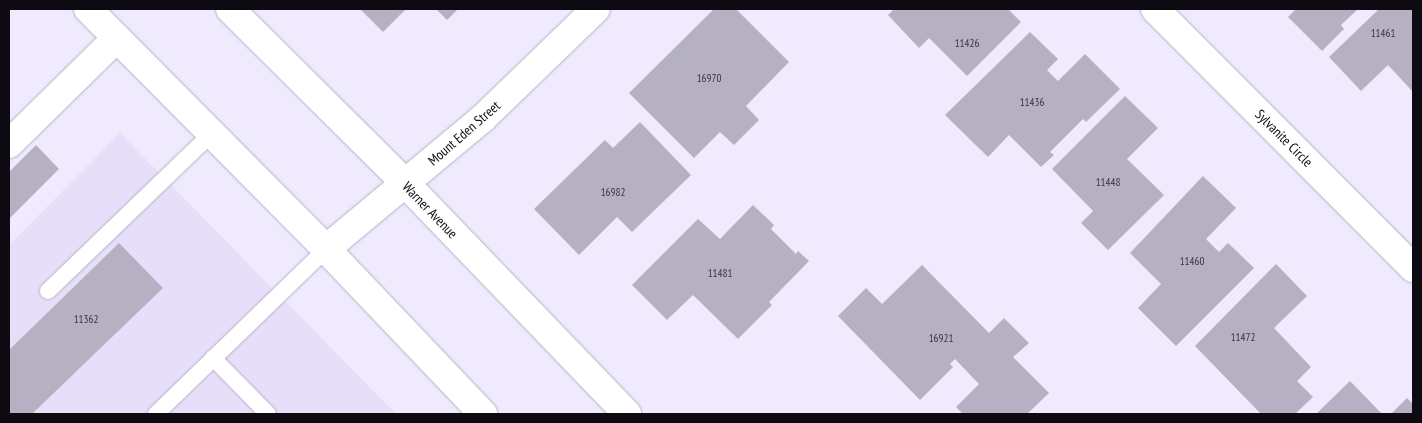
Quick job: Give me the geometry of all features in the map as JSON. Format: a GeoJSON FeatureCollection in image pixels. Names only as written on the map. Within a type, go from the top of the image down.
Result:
{"type":"FeatureCollection","features":[{"type":"Feature","properties":{"kind":"main road"},"geometry":{"type":"LineString","coordinates":[[88,9],[326,249],[483,414]]}},
{"type":"Feature","properties":{"kind":"main road","name":"Warner Avenue"},"geometry":{"type":"LineString","coordinates":[[230,9],[406,184],[628,414]]}},
{"type":"Feature","properties":{"kind":"main road","name":"Mount Eden Street"},"geometry":{"type":"LineString","coordinates":[[326,249],[482,119],[596,9]]}},
{"type":"Feature","properties":{"kind":"main road","name":"Sylvanite Circle"},"geometry":{"type":"LineString","coordinates":[[1155,9],[1413,268]]}},
{"type":"Feature","properties":{"kind":"main road"},"geometry":{"type":"LineString","coordinates":[[9,144],[117,38]]}},
{"type":"Feature","properties":{"kind":"lane"},"geometry":{"type":"LineString","coordinates":[[48,291],[211,134]]}},
{"type":"Feature","properties":{"kind":"lane"},"geometry":{"type":"LineString","coordinates":[[156,414],[326,249]]}},
{"type":"Feature","properties":{"kind":"lane"},"geometry":{"type":"LineString","coordinates":[[213,358],[268,414]]}},
{"type":"Feature","properties":{"kind":"shaded area"},"geometry":{"type":"Polygon","coordinates":[[[120,133],[396,414],[9,414],[9,245],[120,133]]]}},
{"type":"Feature","properties":{"kind":"building"},"geometry":{"type":"Polygon","coordinates":[[[360,9],[406,9],[383,32],[360,9]]]}},
{"type":"Feature","properties":{"kind":"building"},"geometry":{"type":"Polygon","coordinates":[[[436,9],[458,9],[447,20],[436,9]]]}},
{"type":"Feature","properties":{"kind":"building"},"geometry":{"type":"Polygon","coordinates":[[[714,9],[736,9],[789,62],[746,106],[759,120],[734,145],[720,132],[694,158],[629,93],[714,9]]]}},
{"type":"Feature","properties":{"kind":"building"},"geometry":{"type":"Polygon","coordinates":[[[894,9],[1008,9],[1021,22],[967,76],[929,38],[919,48],[888,15],[894,9]]]}},
{"type":"Feature","properties":{"kind":"building"},"geometry":{"type":"Polygon","coordinates":[[[1296,9],[1358,9],[1341,25],[1344,29],[1322,51],[1288,17],[1296,9]]]}},
{"type":"Feature","properties":{"kind":"building"},"geometry":{"type":"Polygon","coordinates":[[[1379,9],[1413,9],[1413,92],[1388,65],[1361,91],[1329,57],[1379,9]]]}},
{"type":"Feature","properties":{"kind":"building"},"geometry":{"type":"Polygon","coordinates":[[[1030,32],[1058,59],[1047,70],[1058,81],[1085,54],[1120,89],[1086,122],[1083,119],[1050,152],[1054,155],[1041,167],[1009,135],[988,157],[945,115],[1030,32]]]}},
{"type":"Feature","properties":{"kind":"building"},"geometry":{"type":"Polygon","coordinates":[[[1125,96],[1158,128],[1127,159],[1164,195],[1108,250],[1081,223],[1093,211],[1052,169],[1125,96]]]}},
{"type":"Feature","properties":{"kind":"building"},"geometry":{"type":"Polygon","coordinates":[[[640,122],[691,175],[632,232],[617,217],[579,255],[534,209],[605,140],[613,148],[640,122]]]}},
{"type":"Feature","properties":{"kind":"building"},"geometry":{"type":"Polygon","coordinates":[[[36,145],[59,169],[9,219],[9,172],[36,145]]]}},
{"type":"Feature","properties":{"kind":"building"},"geometry":{"type":"Polygon","coordinates":[[[1203,176],[1236,208],[1206,239],[1219,252],[1228,243],[1254,268],[1176,346],[1138,308],[1161,284],[1130,253],[1203,176]]]}},
{"type":"Feature","properties":{"kind":"building"},"geometry":{"type":"Polygon","coordinates":[[[753,205],[774,225],[771,229],[796,254],[798,251],[809,261],[769,302],[772,305],[738,339],[693,295],[667,320],[632,285],[698,219],[720,239],[753,205]]]}},
{"type":"Feature","properties":{"kind":"building"},"geometry":{"type":"Polygon","coordinates":[[[119,243],[163,288],[32,414],[9,414],[9,350],[119,243]]]}},
{"type":"Feature","properties":{"kind":"building"},"geometry":{"type":"Polygon","coordinates":[[[1276,264],[1307,296],[1274,328],[1311,367],[1297,381],[1313,397],[1295,414],[1261,414],[1195,346],[1276,264]]]}},
{"type":"Feature","properties":{"kind":"building"},"geometry":{"type":"Polygon","coordinates":[[[922,265],[989,333],[1004,318],[1029,343],[1013,357],[1049,393],[1027,414],[963,414],[956,407],[979,384],[955,359],[950,364],[953,367],[920,400],[838,316],[866,288],[882,304],[922,265]]]}},
{"type":"Feature","properties":{"kind":"building"},"geometry":{"type":"Polygon","coordinates":[[[1350,381],[1382,414],[1316,414],[1350,381]]]}},
{"type":"Feature","properties":{"kind":"building"},"geometry":{"type":"Polygon","coordinates":[[[1407,398],[1413,404],[1413,414],[1391,414],[1407,398]]]}}]}
